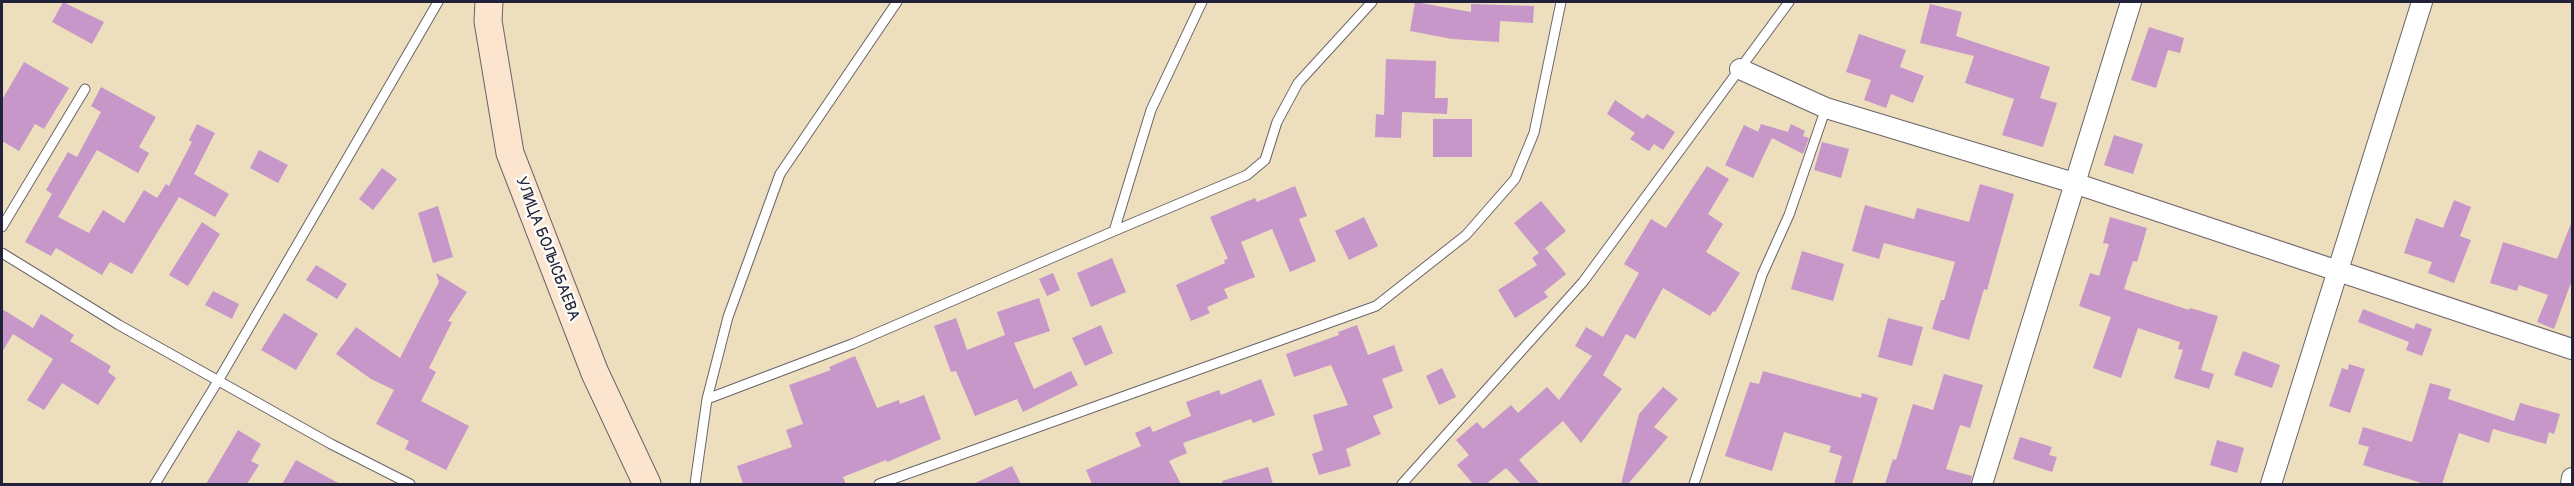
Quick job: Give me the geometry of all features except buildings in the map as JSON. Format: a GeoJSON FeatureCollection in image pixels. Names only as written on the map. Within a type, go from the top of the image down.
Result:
{"type":"FeatureCollection","features":[{"type":"Feature","properties":{"kind":"street","name":"УЛИЦА БОЛЫСБАЕВА"},"geometry":{"type":"LineString","coordinates":[[489,2],[488,21],[510,153],[595,373],[646,484]]}},
{"type":"Feature","properties":{"kind":"street"},"geometry":{"type":"LineString","coordinates":[[1982,484],[2131,2]]}},
{"type":"Feature","properties":{"kind":"street"},"geometry":{"type":"LineString","coordinates":[[2271,484],[2340,270],[2422,2]]}},
{"type":"Feature","properties":{"kind":"street"},"geometry":{"type":"LineString","coordinates":[[1740,69],[1826,108],[2074,183],[2572,349]]}},
{"type":"Feature","properties":{"kind":"street"},"geometry":{"type":"LineString","coordinates":[[2571,484],[2572,478]]}},
{"type":"Feature","properties":{"kind":"lane"},"geometry":{"type":"LineString","coordinates":[[155,484],[218,381],[438,2]]}},
{"type":"Feature","properties":{"kind":"lane"},"geometry":{"type":"LineString","coordinates":[[695,484],[707,399],[728,317],[780,174],[897,2]]}},
{"type":"Feature","properties":{"kind":"lane"},"geometry":{"type":"LineString","coordinates":[[1114,231],[1151,110],[1202,2]]}},
{"type":"Feature","properties":{"kind":"lane"},"geometry":{"type":"LineString","coordinates":[[707,399],[852,344],[1247,175],[1265,160],[1277,122],[1298,83],[1372,2]]}},
{"type":"Feature","properties":{"kind":"lane"},"geometry":{"type":"LineString","coordinates":[[879,484],[1376,306],[1466,235],[1515,179],[1534,133],[1561,2]]}},
{"type":"Feature","properties":{"kind":"lane"},"geometry":{"type":"LineString","coordinates":[[1402,484],[1583,282],[1789,2]]}},
{"type":"Feature","properties":{"kind":"lane"},"geometry":{"type":"LineString","coordinates":[[2,227],[85,89]]}},
{"type":"Feature","properties":{"kind":"lane"},"geometry":{"type":"LineString","coordinates":[[1694,484],[1762,275],[1789,215],[1826,108]]}},
{"type":"Feature","properties":{"kind":"lane"},"geometry":{"type":"LineString","coordinates":[[2,253],[119,325],[331,444],[410,484]]}}]}
